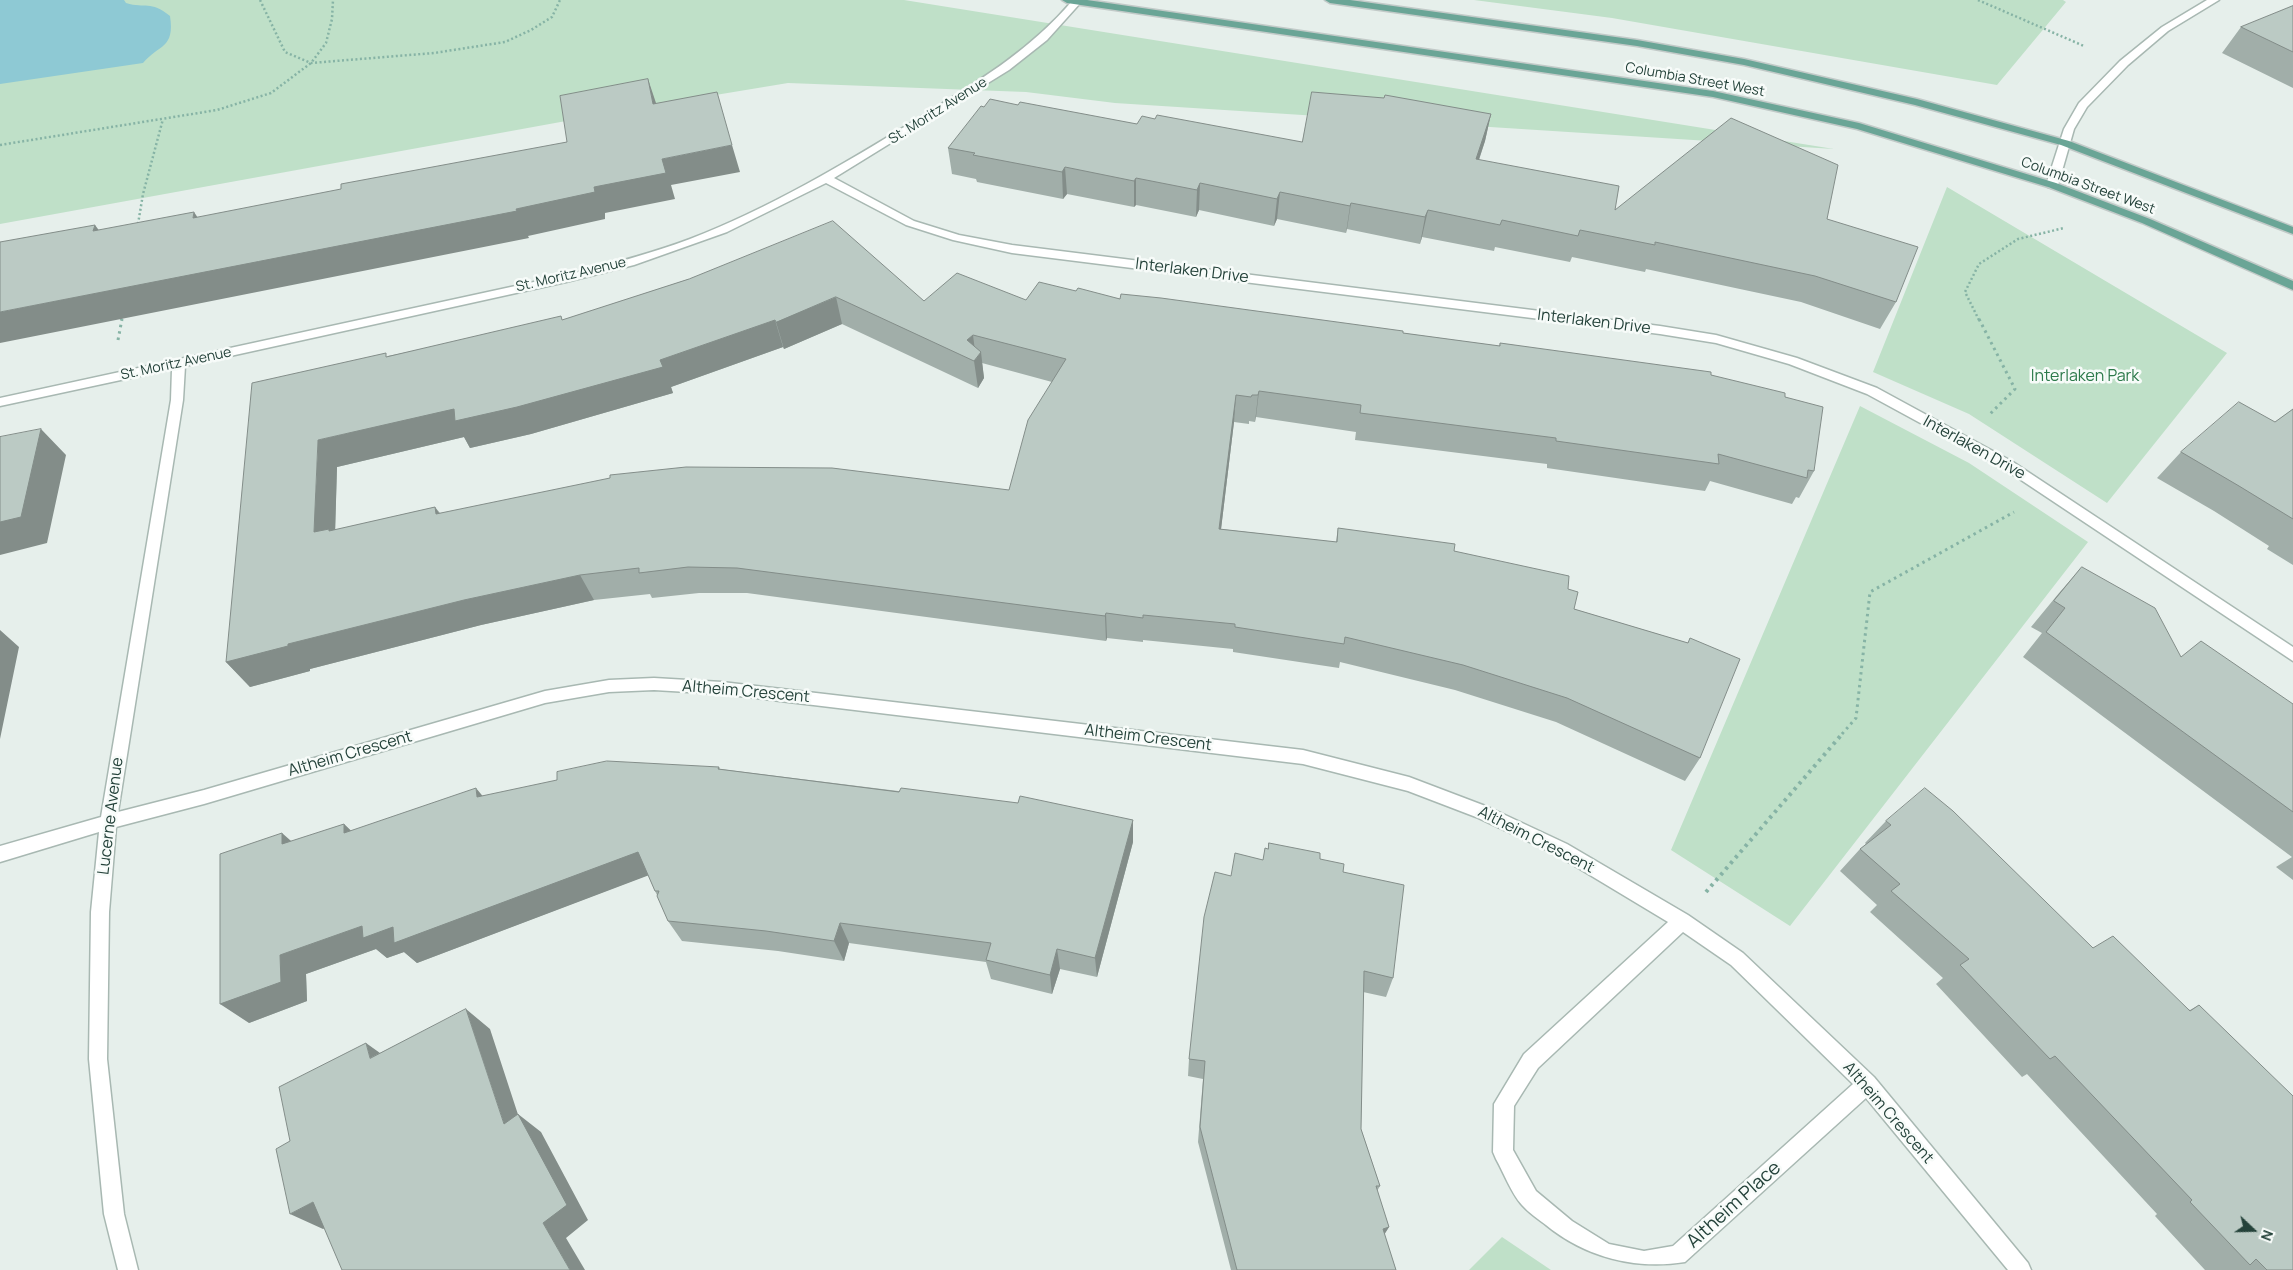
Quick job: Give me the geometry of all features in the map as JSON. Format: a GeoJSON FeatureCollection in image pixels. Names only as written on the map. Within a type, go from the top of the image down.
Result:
{"type":"FeatureCollection","features":[{"type":"Feature","properties":{"kind":"main road","name":"Columbia Street West"},"geometry":{"type":"LineString","coordinates":[[1074,0],[1713,94],[1859,126],[2052,185],[2155,225],[2254,267],[2293,286]]}},
{"type":"Feature","properties":{"kind":"main road","name":"Columbia Street West"},"geometry":{"type":"LineString","coordinates":[[1330,0],[1638,43],[1744,62],[1917,102],[2065,143],[2293,231]]}},
{"type":"Feature","properties":{"kind":"street","name":"St. Moritz Avenue"},"geometry":{"type":"LineString","coordinates":[[0,402],[179,364],[618,265],[691,243],[758,216],[827,179],[1006,69],[1037,46],[1074,0]]}},
{"type":"Feature","properties":{"kind":"street"},"geometry":{"type":"LineString","coordinates":[[2052,185],[2073,122],[2083,105],[2124,63],[2165,29],[2214,0]]}},
{"type":"Feature","properties":{"kind":"street","name":"Interlaken Drive"},"geometry":{"type":"LineString","coordinates":[[827,179],[910,223],[957,238],[1012,249],[1660,330],[1716,339],[1794,361],[1872,391],[2008,465],[2293,655]]}},
{"type":"Feature","properties":{"kind":"street","name":"Lucerne Avenue"},"geometry":{"type":"LineString","coordinates":[[128,1270],[114,1214],[98,1059],[100,912],[108,822],[177,400],[179,364]]}},
{"type":"Feature","properties":{"kind":"street","name":"Altheim Crescent"},"geometry":{"type":"LineString","coordinates":[[0,854],[108,822],[204,797],[545,697],[618,686],[654,684],[722,688],[1303,757],[1409,784],[1482,812],[1561,849],[1682,921],[1737,958],[1867,1084],[2022,1270]]}},
{"type":"Feature","properties":{"kind":"street","name":"Altheim Place"},"geometry":{"type":"LineString","coordinates":[[1682,921],[1531,1061],[1504,1104],[1503,1152],[1529,1198],[1565,1228],[1605,1253],[1644,1261],[1678,1255],[1867,1084]]}},
{"type":"Feature","properties":{"kind":"path"},"geometry":{"type":"LineString","coordinates":[[260,0],[266,7],[272,27],[284,52],[311,63],[390,55],[434,53],[505,42],[531,30],[552,16],[560,0]]}},
{"type":"Feature","properties":{"kind":"path"},"geometry":{"type":"LineString","coordinates":[[0,145],[217,110],[271,93],[311,63],[326,43],[332,19],[333,0]]}},
{"type":"Feature","properties":{"kind":"path"},"geometry":{"type":"LineString","coordinates":[[1978,0],[2084,46]]}},
{"type":"Feature","properties":{"kind":"path"},"geometry":{"type":"LineString","coordinates":[[136,232],[143,194],[163,119]]}},
{"type":"Feature","properties":{"kind":"path"},"geometry":{"type":"LineString","coordinates":[[1986,418],[2016,389],[1965,292],[1979,264],[2018,239],[2069,227]]}},
{"type":"Feature","properties":{"kind":"path"},"geometry":{"type":"LineString","coordinates":[[117,347],[124,309]]}},
{"type":"Feature","properties":{"kind":"path"},"geometry":{"type":"LineString","coordinates":[[1682,921],[1856,718],[1870,592],[2017,510]]}},
{"type":"Feature","properties":{"kind":"green space"},"geometry":{"type":"Polygon","coordinates":[[[0,0],[904,0],[1834,149],[1115,103],[1026,92],[788,83],[643,107],[0,224],[0,0]]]}},
{"type":"Feature","properties":{"kind":"green space"},"geometry":{"type":"Polygon","coordinates":[[[1474,0],[2063,0],[2066,2],[1997,85],[1612,18],[1474,0]]]}},
{"type":"Feature","properties":{"kind":"green space","name":"Interlaken Park"},"geometry":{"type":"Polygon","coordinates":[[[1947,187],[2227,353],[2107,503],[1969,414],[1873,372],[1947,187]]]}},
{"type":"Feature","properties":{"kind":"green space"},"geometry":{"type":"Polygon","coordinates":[[[1860,406],[1969,463],[2088,542],[1790,926],[1671,850],[1860,406]]]}},
{"type":"Feature","properties":{"kind":"green space"},"geometry":{"type":"Polygon","coordinates":[[[1502,1237],[1551,1270],[1469,1270],[1502,1237]]]}},
{"type":"Feature","properties":{"kind":"water"},"geometry":{"type":"Polygon","coordinates":[[[0,0],[124,0],[126,3],[133,5],[153,6],[170,16],[170,35],[164,45],[143,63],[0,84],[0,0]]]}},
{"type":"Feature","properties":{"kind":"building"},"geometry":{"type":"Polygon","coordinates":[[[2293,6],[2293,52],[2241,27],[2293,6]]]}},
{"type":"Feature","properties":{"kind":"building"},"geometry":{"type":"Polygon","coordinates":[[[648,79],[653,104],[717,92],[732,145],[662,159],[666,173],[594,187],[595,192],[516,209],[517,211],[0,312],[0,242],[95,225],[93,231],[194,212],[193,218],[341,189],[341,184],[567,142],[560,96],[648,79]]]}},
{"type":"Feature","properties":{"kind":"building"},"geometry":{"type":"Polygon","coordinates":[[[1312,92],[1384,98],[1385,95],[1491,114],[1476,159],[1619,186],[1615,210],[1731,118],[1838,165],[1827,219],[1918,247],[1896,302],[1815,276],[1655,242],[1655,245],[1580,230],[1578,236],[1502,220],[1500,225],[1428,210],[1425,217],[1351,203],[1350,206],[1280,192],[1277,199],[1200,183],[1197,190],[1136,178],[1134,181],[1065,167],[1062,172],[973,155],[975,153],[948,148],[981,106],[984,107],[990,99],[1018,105],[1020,102],[1137,124],[1142,116],[1155,119],[1157,115],[1302,142],[1312,92]]]}},
{"type":"Feature","properties":{"kind":"building"},"geometry":{"type":"Polygon","coordinates":[[[833,221],[924,301],[957,273],[1026,300],[1039,282],[1076,291],[1078,288],[1120,299],[1121,294],[1161,298],[1403,331],[1403,333],[1500,346],[1500,343],[1711,372],[1711,375],[1785,393],[1785,397],[1823,407],[1814,471],[1808,470],[1807,478],[1718,454],[1719,464],[1556,441],[1556,438],[1360,413],[1361,405],[1259,391],[1258,395],[1252,395],[1251,397],[1236,395],[1219,529],[1337,542],[1338,528],[1455,544],[1454,551],[1569,576],[1568,589],[1578,592],[1574,609],[1688,643],[1690,638],[1740,659],[1700,758],[1567,698],[1463,665],[1345,637],[1344,644],[1235,627],[1235,624],[1143,615],[1143,618],[1106,613],[1105,616],[737,568],[688,567],[639,573],[639,568],[580,575],[464,600],[288,644],[288,646],[226,662],[252,383],[386,353],[386,357],[561,316],[562,320],[689,279],[833,221]],[[836,297],[776,322],[775,320],[660,360],[663,367],[517,407],[455,421],[454,409],[318,440],[314,532],[329,529],[329,531],[435,507],[436,514],[610,478],[610,475],[686,467],[832,468],[1009,490],[1028,420],[1066,359],[973,335],[967,340],[981,352],[974,361],[836,297]]]}},
{"type":"Feature","properties":{"kind":"building"},"geometry":{"type":"Polygon","coordinates":[[[2239,402],[2275,422],[2293,409],[2293,519],[2181,452],[2239,402]]]}},
{"type":"Feature","properties":{"kind":"building"},"geometry":{"type":"Polygon","coordinates":[[[41,429],[21,517],[0,522],[0,437],[41,429]]]}},
{"type":"Feature","properties":{"kind":"building"},"geometry":{"type":"Polygon","coordinates":[[[2082,567],[2155,608],[2181,657],[2201,641],[2293,704],[2293,812],[2046,632],[2065,608],[2054,601],[2082,567]]]}},
{"type":"Feature","properties":{"kind":"building"},"geometry":{"type":"Polygon","coordinates":[[[607,761],[719,767],[718,769],[899,792],[901,788],[1018,803],[1020,796],[1133,820],[1095,958],[1057,949],[1050,975],[986,960],[991,943],[840,923],[834,941],[766,931],[668,921],[657,896],[659,891],[655,891],[638,852],[394,943],[393,927],[363,938],[362,926],[280,955],[281,982],[220,1004],[220,854],[282,833],[282,844],[344,824],[344,833],[476,788],[477,797],[557,780],[557,772],[607,761]]]}},
{"type":"Feature","properties":{"kind":"building"},"geometry":{"type":"Polygon","coordinates":[[[1925,788],[1953,811],[2093,948],[2113,936],[2190,1011],[2199,1005],[2293,1096],[2293,1270],[2267,1270],[2256,1259],[2250,1265],[2190,1202],[2192,1200],[2055,1056],[2050,1059],[1960,965],[1969,959],[1891,891],[1900,884],[1860,849],[1891,825],[1886,821],[1925,788]]]}},
{"type":"Feature","properties":{"kind":"building"},"geometry":{"type":"Polygon","coordinates":[[[1269,843],[1320,853],[1320,859],[1344,864],[1343,872],[1404,885],[1393,978],[1364,971],[1361,1129],[1380,1186],[1376,1186],[1389,1227],[1383,1229],[1396,1270],[1237,1270],[1200,1127],[1205,1061],[1189,1059],[1204,917],[1215,872],[1231,876],[1235,853],[1263,860],[1265,848],[1268,849],[1269,843]]]}},
{"type":"Feature","properties":{"kind":"building"},"geometry":{"type":"Polygon","coordinates":[[[466,1009],[504,1124],[518,1114],[567,1205],[543,1223],[570,1270],[342,1270],[313,1202],[290,1214],[276,1149],[290,1141],[279,1087],[366,1043],[370,1058],[466,1009]]]}}]}
